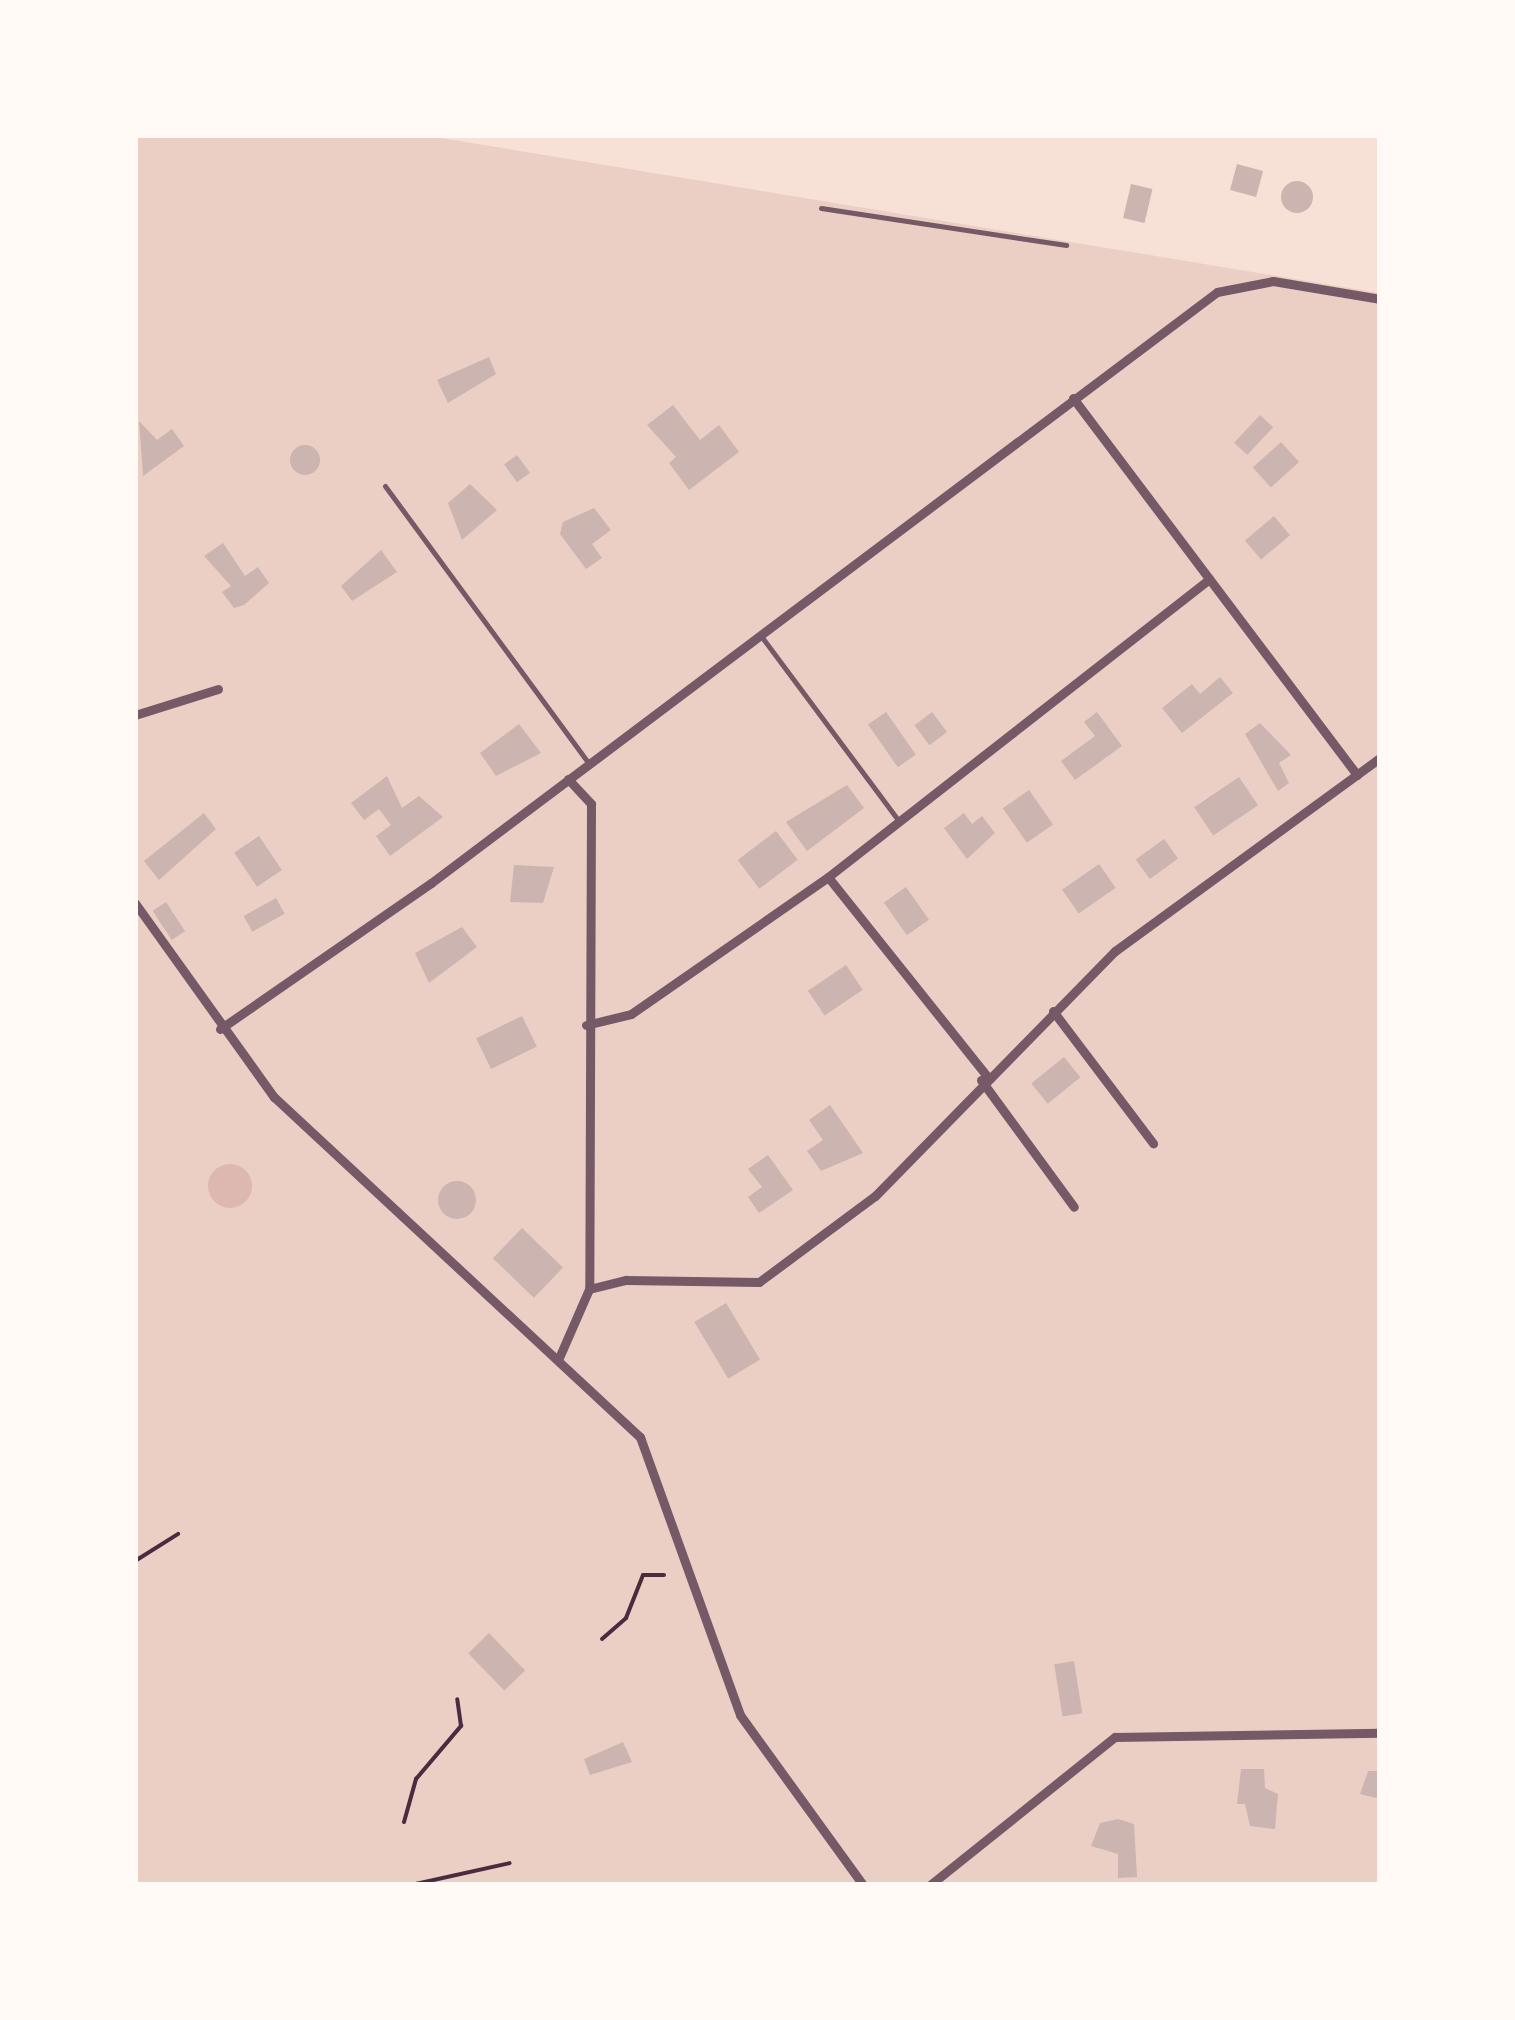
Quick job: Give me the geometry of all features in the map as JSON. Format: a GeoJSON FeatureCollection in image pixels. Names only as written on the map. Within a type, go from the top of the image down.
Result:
{"type":"FeatureCollection","features":[{"type":"Feature","properties":{"kind":"street"},"geometry":{"type":"LineString","coordinates":[[220,1029],[568,780],[1073,398],[1243,280],[1380,298]]}},
{"type":"Feature","properties":{"kind":"street"},"geometry":{"type":"LineString","coordinates":[[1073,398],[1357,774]]}},
{"type":"Feature","properties":{"kind":"street"},"geometry":{"type":"LineString","coordinates":[[586,1024],[631,1014],[828,877],[1210,580]]}},
{"type":"Feature","properties":{"kind":"street"},"geometry":{"type":"LineString","coordinates":[[135,714],[218,689]]}},
{"type":"Feature","properties":{"kind":"street"},"geometry":{"type":"LineString","coordinates":[[589,1289],[626,1280],[759,1282],[876,1196],[984,1077],[1114,952],[1380,758]]}},
{"type":"Feature","properties":{"kind":"street"},"geometry":{"type":"LineString","coordinates":[[558,1360],[589,1289],[586,1024],[591,804],[568,780]]}},
{"type":"Feature","properties":{"kind":"street"},"geometry":{"type":"LineString","coordinates":[[828,877],[984,1077],[1074,1207]]}},
{"type":"Feature","properties":{"kind":"street"},"geometry":{"type":"LineString","coordinates":[[135,903],[220,1029],[274,1098],[640,1437],[740,1716],[864,1885]]}},
{"type":"Feature","properties":{"kind":"street"},"geometry":{"type":"LineString","coordinates":[[1053,1010],[1153,1143]]}},
{"type":"Feature","properties":{"kind":"street"},"geometry":{"type":"LineString","coordinates":[[930,1885],[1116,1737],[1380,1733]]}},
{"type":"Feature","properties":{"kind":"lane"},"geometry":{"type":"LineString","coordinates":[[821,208],[1066,245]]}},
{"type":"Feature","properties":{"kind":"lane"},"geometry":{"type":"LineString","coordinates":[[385,486],[589,764]]}},
{"type":"Feature","properties":{"kind":"lane"},"geometry":{"type":"LineString","coordinates":[[760,633],[899,820]]}},
{"type":"Feature","properties":{"kind":"path"},"geometry":{"type":"LineString","coordinates":[[135,1561],[178,1534]]}},
{"type":"Feature","properties":{"kind":"path"},"geometry":{"type":"LineString","coordinates":[[602,1639],[626,1618],[643,1575],[664,1575]]}},
{"type":"Feature","properties":{"kind":"path"},"geometry":{"type":"LineString","coordinates":[[404,1822],[416,1779],[461,1726],[457,1700]]}},
{"type":"Feature","properties":{"kind":"path"},"geometry":{"type":"LineString","coordinates":[[411,1885],[510,1864]]}},
{"type":"Feature","properties":{"kind":"shaded area"},"geometry":{"type":"Polygon","coordinates":[[[135,135],[423,135],[1380,293],[1380,1885],[135,1885],[135,135]]]}},
{"type":"Feature","properties":{"kind":"shaded area"},"geometry":{"type":"Polygon","coordinates":[[[230,1164],[246,1170],[252,1186],[246,1202],[230,1208],[214,1202],[208,1186],[214,1170],[230,1164]]]}},
{"type":"Feature","properties":{"kind":"building"},"geometry":{"type":"Polygon","coordinates":[[[1237,164],[1263,171],[1256,197],[1230,190],[1237,164]]]}},
{"type":"Feature","properties":{"kind":"building"},"geometry":{"type":"Polygon","coordinates":[[[1297,181],[1308,186],[1313,197],[1308,208],[1297,213],[1286,208],[1281,197],[1286,186],[1297,181]]]}},
{"type":"Feature","properties":{"kind":"building"},"geometry":{"type":"Polygon","coordinates":[[[1131,184],[1152,189],[1145,223],[1123,218],[1131,184]]]}},
{"type":"Feature","properties":{"kind":"building"},"geometry":{"type":"Polygon","coordinates":[[[489,357],[496,374],[448,403],[437,380],[489,357]]]}},
{"type":"Feature","properties":{"kind":"building"},"geometry":{"type":"Polygon","coordinates":[[[673,405],[700,440],[719,425],[739,452],[689,490],[669,463],[676,457],[647,425],[673,405]]]}},
{"type":"Feature","properties":{"kind":"building"},"geometry":{"type":"Polygon","coordinates":[[[1260,415],[1273,427],[1247,455],[1234,443],[1260,415]]]}},
{"type":"Feature","properties":{"kind":"building"},"geometry":{"type":"Polygon","coordinates":[[[139,421],[157,440],[172,429],[184,446],[143,476],[139,421]]]}},
{"type":"Feature","properties":{"kind":"building"},"geometry":{"type":"Polygon","coordinates":[[[1281,442],[1299,462],[1271,487],[1253,467],[1281,442]]]}},
{"type":"Feature","properties":{"kind":"building"},"geometry":{"type":"Polygon","coordinates":[[[305,445],[316,449],[320,460],[316,471],[305,475],[294,471],[290,460],[294,449],[305,445]]]}},
{"type":"Feature","properties":{"kind":"building"},"geometry":{"type":"Polygon","coordinates":[[[517,455],[530,473],[517,482],[504,464],[517,455]]]}},
{"type":"Feature","properties":{"kind":"building"},"geometry":{"type":"Polygon","coordinates":[[[470,484],[497,510],[462,540],[448,503],[470,484]]]}},
{"type":"Feature","properties":{"kind":"building"},"geometry":{"type":"Polygon","coordinates":[[[594,508],[611,530],[592,544],[602,558],[586,569],[560,534],[563,522],[594,508]]]}},
{"type":"Feature","properties":{"kind":"building"},"geometry":{"type":"Polygon","coordinates":[[[1274,516],[1290,535],[1261,560],[1245,540],[1274,516]]]}},
{"type":"Feature","properties":{"kind":"building"},"geometry":{"type":"Polygon","coordinates":[[[223,543],[245,576],[258,567],[269,583],[244,605],[234,608],[222,592],[231,586],[204,556],[223,543]]]}},
{"type":"Feature","properties":{"kind":"building"},"geometry":{"type":"Polygon","coordinates":[[[381,550],[397,572],[352,601],[341,586],[381,550]]]}},
{"type":"Feature","properties":{"kind":"building"},"geometry":{"type":"Polygon","coordinates":[[[1220,677],[1233,693],[1182,733],[1162,708],[1192,684],[1200,694],[1220,677]]]}},
{"type":"Feature","properties":{"kind":"building"},"geometry":{"type":"Polygon","coordinates":[[[886,712],[916,755],[898,767],[868,725],[886,712]]]}},
{"type":"Feature","properties":{"kind":"building"},"geometry":{"type":"Polygon","coordinates":[[[932,712],[947,732],[929,745],[914,725],[932,712]]]}},
{"type":"Feature","properties":{"kind":"building"},"geometry":{"type":"Polygon","coordinates":[[[1097,712],[1122,746],[1075,780],[1061,761],[1095,736],[1084,722],[1097,712]]]}},
{"type":"Feature","properties":{"kind":"building"},"geometry":{"type":"Polygon","coordinates":[[[1260,723],[1291,755],[1279,763],[1289,783],[1278,791],[1245,734],[1260,723]]]}},
{"type":"Feature","properties":{"kind":"building"},"geometry":{"type":"Polygon","coordinates":[[[519,724],[541,753],[496,776],[480,753],[519,724]]]}},
{"type":"Feature","properties":{"kind":"building"},"geometry":{"type":"Polygon","coordinates":[[[387,776],[402,808],[419,796],[443,817],[390,856],[376,836],[391,825],[379,809],[364,820],[351,803],[387,776]]]}},
{"type":"Feature","properties":{"kind":"building"},"geometry":{"type":"Polygon","coordinates":[[[1239,777],[1258,805],[1213,835],[1194,807],[1239,777]]]}},
{"type":"Feature","properties":{"kind":"building"},"geometry":{"type":"Polygon","coordinates":[[[847,785],[864,808],[807,851],[786,822],[847,785]]]}},
{"type":"Feature","properties":{"kind":"building"},"geometry":{"type":"Polygon","coordinates":[[[1029,790],[1053,824],[1027,843],[1003,808],[1029,790]]]}},
{"type":"Feature","properties":{"kind":"building"},"geometry":{"type":"Polygon","coordinates":[[[204,813],[216,829],[159,880],[144,861],[204,813]]]}},
{"type":"Feature","properties":{"kind":"building"},"geometry":{"type":"Polygon","coordinates":[[[964,813],[972,824],[982,816],[995,833],[967,859],[944,828],[964,813]]]}},
{"type":"Feature","properties":{"kind":"building"},"geometry":{"type":"Polygon","coordinates":[[[776,831],[798,860],[759,889],[738,860],[776,831]]]}},
{"type":"Feature","properties":{"kind":"building"},"geometry":{"type":"Polygon","coordinates":[[[259,836],[282,870],[257,887],[234,853],[259,836]]]}},
{"type":"Feature","properties":{"kind":"building"},"geometry":{"type":"Polygon","coordinates":[[[1164,839],[1178,858],[1150,879],[1136,860],[1164,839]]]}},
{"type":"Feature","properties":{"kind":"building"},"geometry":{"type":"Polygon","coordinates":[[[1099,864],[1116,888],[1079,914],[1062,890],[1099,864]]]}},
{"type":"Feature","properties":{"kind":"building"},"geometry":{"type":"Polygon","coordinates":[[[514,865],[554,867],[543,903],[510,902],[514,865]]]}},
{"type":"Feature","properties":{"kind":"building"},"geometry":{"type":"Polygon","coordinates":[[[906,887],[929,920],[907,935],[884,902],[906,887]]]}},
{"type":"Feature","properties":{"kind":"building"},"geometry":{"type":"Polygon","coordinates":[[[276,898],[285,914],[252,932],[244,916],[276,898]]]}},
{"type":"Feature","properties":{"kind":"building"},"geometry":{"type":"Polygon","coordinates":[[[166,902],[185,931],[172,940],[153,911],[166,902]]]}},
{"type":"Feature","properties":{"kind":"building"},"geometry":{"type":"Polygon","coordinates":[[[462,927],[477,947],[429,983],[415,953],[462,927]]]}},
{"type":"Feature","properties":{"kind":"building"},"geometry":{"type":"Polygon","coordinates":[[[846,965],[863,990],[825,1016],[808,991],[846,965]]]}},
{"type":"Feature","properties":{"kind":"building"},"geometry":{"type":"Polygon","coordinates":[[[522,1016],[537,1047],[491,1069],[476,1038],[522,1016]]]}},
{"type":"Feature","properties":{"kind":"building"},"geometry":{"type":"Polygon","coordinates":[[[1064,1057],[1080,1077],[1048,1104],[1031,1083],[1064,1057]]]}},
{"type":"Feature","properties":{"kind":"building"},"geometry":{"type":"Polygon","coordinates":[[[830,1105],[863,1153],[821,1171],[807,1151],[823,1140],[809,1120],[830,1105]]]}},
{"type":"Feature","properties":{"kind":"building"},"geometry":{"type":"Polygon","coordinates":[[[768,1155],[793,1190],[759,1213],[748,1197],[762,1187],[748,1169],[768,1155]]]}},
{"type":"Feature","properties":{"kind":"building"},"geometry":{"type":"Polygon","coordinates":[[[457,1181],[470,1187],[476,1200],[470,1213],[457,1219],[444,1213],[438,1200],[444,1187],[457,1181]]]}},
{"type":"Feature","properties":{"kind":"building"},"geometry":{"type":"Polygon","coordinates":[[[522,1228],[563,1268],[534,1298],[493,1258],[522,1228]]]}},
{"type":"Feature","properties":{"kind":"building"},"geometry":{"type":"Polygon","coordinates":[[[726,1303],[760,1360],[728,1379],[694,1322],[726,1303]]]}},
{"type":"Feature","properties":{"kind":"building"},"geometry":{"type":"Polygon","coordinates":[[[489,1633],[525,1670],[504,1691],[468,1653],[489,1633]]]}},
{"type":"Feature","properties":{"kind":"building"},"geometry":{"type":"Polygon","coordinates":[[[1074,1661],[1082,1713],[1063,1716],[1054,1664],[1074,1661]]]}},
{"type":"Feature","properties":{"kind":"building"},"geometry":{"type":"Polygon","coordinates":[[[623,1742],[632,1762],[590,1775],[584,1759],[623,1742]]]}},
{"type":"Feature","properties":{"kind":"building"},"geometry":{"type":"Polygon","coordinates":[[[1241,1769],[1264,1769],[1265,1788],[1278,1794],[1275,1829],[1250,1826],[1245,1804],[1237,1804],[1241,1769]]]}},
{"type":"Feature","properties":{"kind":"building"},"geometry":{"type":"Polygon","coordinates":[[[1368,1771],[1380,1771],[1380,1799],[1360,1794],[1368,1771]]]}},
{"type":"Feature","properties":{"kind":"building"},"geometry":{"type":"Polygon","coordinates":[[[1118,1819],[1134,1824],[1137,1877],[1118,1878],[1118,1854],[1091,1846],[1100,1823],[1118,1819]]]}}]}
